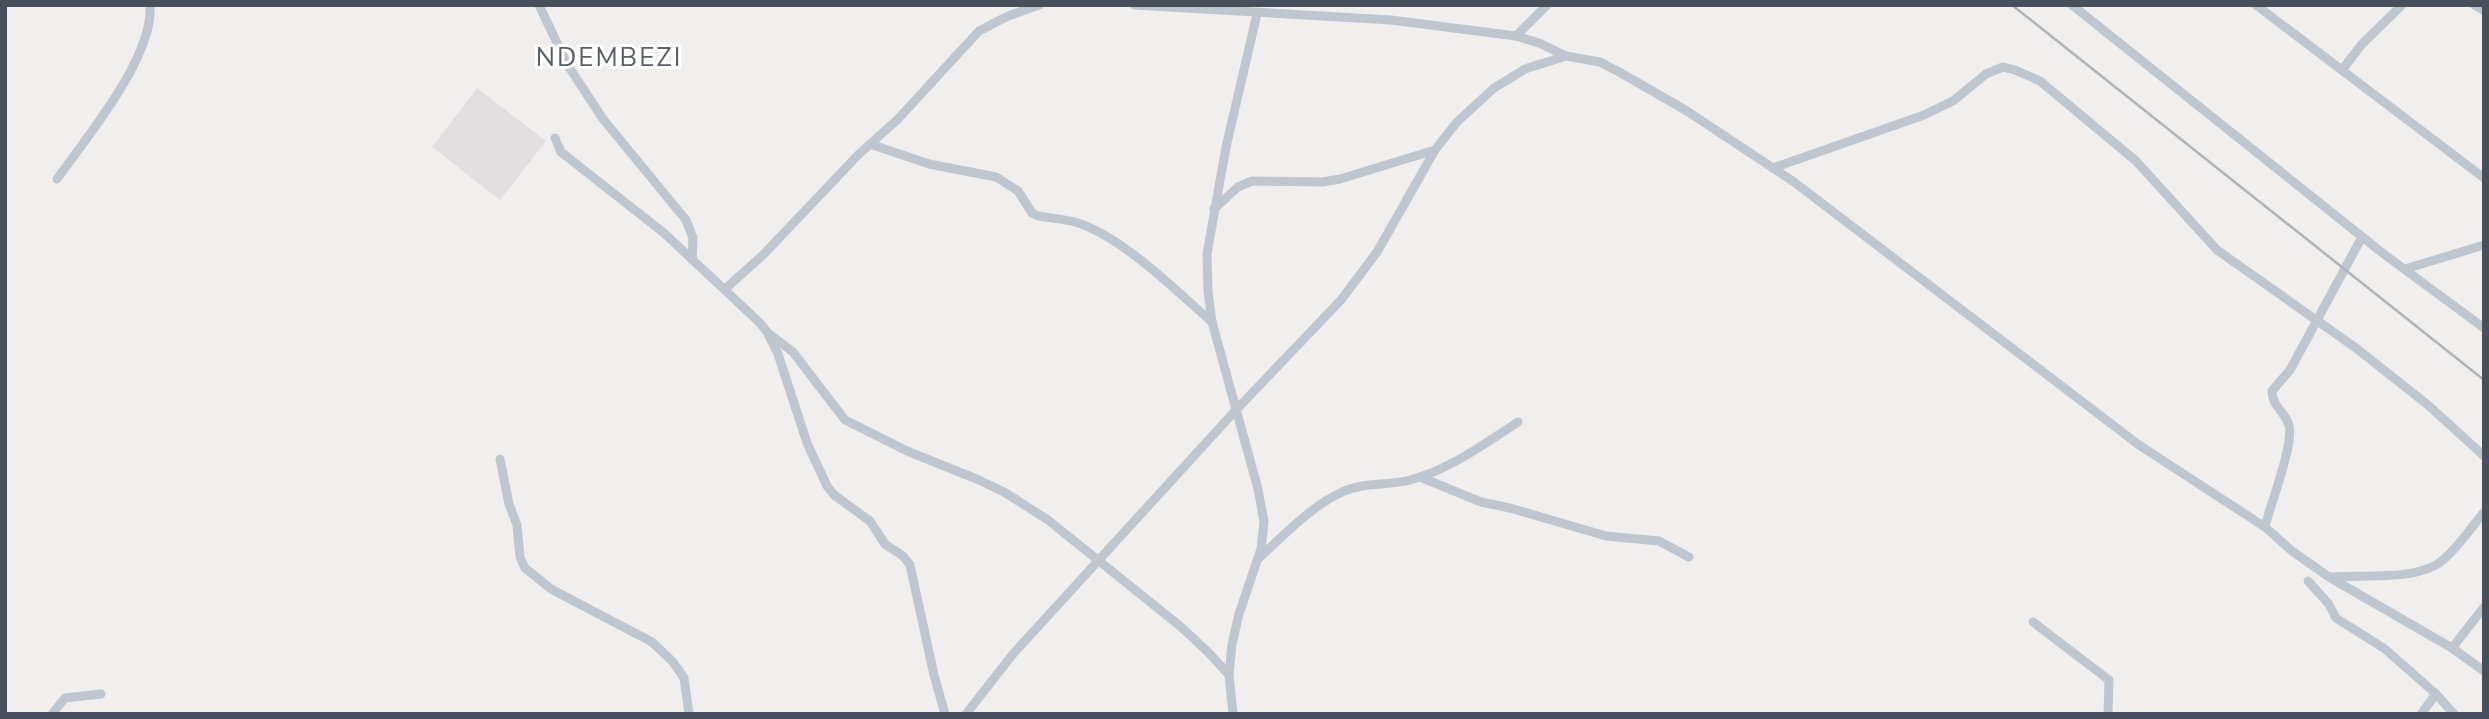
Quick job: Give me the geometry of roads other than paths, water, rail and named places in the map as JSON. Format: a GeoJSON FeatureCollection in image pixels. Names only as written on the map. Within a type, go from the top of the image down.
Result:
{"type":"FeatureCollection","features":[{"type":"Feature","properties":{"kind":"street"},"geometry":{"type":"LineString","coordinates":[[57,178],[134,64],[147,34],[150,5]]}},
{"type":"Feature","properties":{"kind":"street"},"geometry":{"type":"LineString","coordinates":[[539,5],[567,64],[603,119],[686,220],[693,238],[692,260]]}},
{"type":"Feature","properties":{"kind":"street"},"geometry":{"type":"LineString","coordinates":[[725,289],[764,254],[870,144],[912,105],[979,31],[1008,16],[1039,5]]}},
{"type":"Feature","properties":{"kind":"street"},"geometry":{"type":"LineString","coordinates":[[1134,5],[1391,20],[1516,36],[1566,56]]}},
{"type":"Feature","properties":{"kind":"street"},"geometry":{"type":"LineString","coordinates":[[1516,36],[1547,5]]}},
{"type":"Feature","properties":{"kind":"street"},"geometry":{"type":"LineString","coordinates":[[2072,5],[2362,237],[2484,328]]}},
{"type":"Feature","properties":{"kind":"street"},"geometry":{"type":"LineString","coordinates":[[2256,5],[2484,178]]}},
{"type":"Feature","properties":{"kind":"street"},"geometry":{"type":"LineString","coordinates":[[2342,69],[2362,44],[2402,5]]}},
{"type":"Feature","properties":{"kind":"street"},"geometry":{"type":"LineString","coordinates":[[2474,5],[2484,11]]}},
{"type":"Feature","properties":{"kind":"street"},"geometry":{"type":"LineString","coordinates":[[1233,714],[1229,675],[1236,625],[1258,560],[1263,538],[1263,510],[1212,322],[1207,254],[1213,211],[1257,14]]}},
{"type":"Feature","properties":{"kind":"street"},"geometry":{"type":"LineString","coordinates":[[966,714],[1013,653],[1340,300],[1392,228],[1435,150],[1457,122],[1494,88],[1525,69],[1566,56],[1600,62],[1621,73],[1687,111],[1773,168],[2139,446],[2265,527],[2292,551],[2329,577],[2452,648],[2484,671]]}},
{"type":"Feature","properties":{"kind":"street"},"geometry":{"type":"LineString","coordinates":[[1773,168],[1924,116],[1953,101],[1986,74],[2003,67],[2008,68],[2040,81],[2064,99],[2136,161],[2207,242],[2240,268],[2317,319],[2428,405],[2484,456]]}},
{"type":"Feature","properties":{"kind":"street"},"geometry":{"type":"LineString","coordinates":[[555,138],[561,152],[664,233],[767,332],[793,352],[845,420],[889,443],[963,472],[1004,492],[1048,520],[1188,634],[1229,675]]}},
{"type":"Feature","properties":{"kind":"street"},"geometry":{"type":"LineString","coordinates":[[870,144],[929,164],[996,177],[1018,191],[1032,213],[1077,223],[1104,235],[1163,279],[1212,322]]}},
{"type":"Feature","properties":{"kind":"street"},"geometry":{"type":"LineString","coordinates":[[1213,211],[1238,187],[1252,181],[1323,182],[1435,150]]}},
{"type":"Feature","properties":{"kind":"street"},"geometry":{"type":"LineString","coordinates":[[2265,527],[2289,432],[2287,422],[2274,402],[2272,391],[2290,370],[2362,237]]}},
{"type":"Feature","properties":{"kind":"street"},"geometry":{"type":"LineString","coordinates":[[2404,269],[2484,245]]}},
{"type":"Feature","properties":{"kind":"street"},"geometry":{"type":"LineString","coordinates":[[767,332],[786,377],[807,443],[827,486],[834,495],[870,521],[885,544],[903,556],[910,565],[945,714]]}},
{"type":"Feature","properties":{"kind":"street"},"geometry":{"type":"LineString","coordinates":[[1258,560],[1323,501],[1353,487],[1392,484],[1420,477],[1467,455],[1518,422]]}},
{"type":"Feature","properties":{"kind":"street"},"geometry":{"type":"LineString","coordinates":[[500,459],[509,504],[517,525],[520,557],[524,568],[551,589],[652,642],[673,662],[684,678],[689,714]]}},
{"type":"Feature","properties":{"kind":"street"},"geometry":{"type":"LineString","coordinates":[[1420,477],[1481,502],[1606,536],[1659,541],[1689,557]]}},
{"type":"Feature","properties":{"kind":"street"},"geometry":{"type":"LineString","coordinates":[[2329,577],[2426,570],[2444,559],[2484,512]]}},
{"type":"Feature","properties":{"kind":"street"},"geometry":{"type":"LineString","coordinates":[[2308,581],[2322,595],[2341,622],[2385,649],[2436,694],[2454,714]]}},
{"type":"Feature","properties":{"kind":"street"},"geometry":{"type":"LineString","coordinates":[[2452,648],[2484,607]]}},
{"type":"Feature","properties":{"kind":"street"},"geometry":{"type":"LineString","coordinates":[[2033,622],[2109,680],[2108,714]]}},
{"type":"Feature","properties":{"kind":"street"},"geometry":{"type":"LineString","coordinates":[[52,714],[65,698],[101,694]]}},
{"type":"Feature","properties":{"kind":"street"},"geometry":{"type":"LineString","coordinates":[[2421,714],[2436,694]]}},
{"type":"Feature","properties":{"kind":"railway"},"geometry":{"type":"LineString","coordinates":[[2012,5],[2484,380]]}},
{"type":"Feature","properties":{"kind":"district","name":"NDEMBEZI"},"geometry":{"type":"Point","coordinates":[609,57]}}]}
